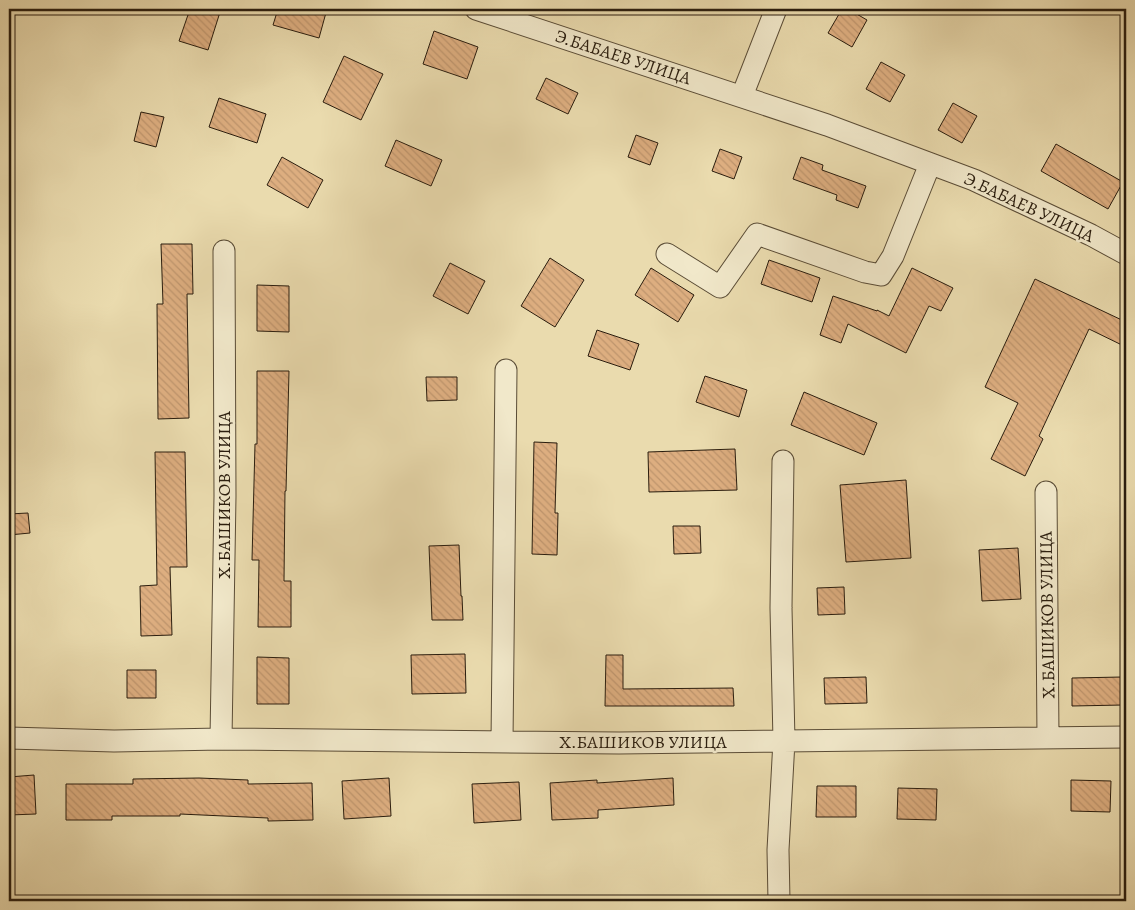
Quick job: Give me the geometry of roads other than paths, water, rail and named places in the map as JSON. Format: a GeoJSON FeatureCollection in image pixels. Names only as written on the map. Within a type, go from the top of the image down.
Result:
{"type":"FeatureCollection","features":[{"type":"Feature","properties":{"kind":"street","name":"Э.БАБАЕВ УЛИЦА"},"geometry":{"type":"LineString","coordinates":[[476,9],[827,125],[974,180],[1091,235],[1126,254]]}},
{"type":"Feature","properties":{"kind":"street"},"geometry":{"type":"LineString","coordinates":[[742,96],[776,9]]}},
{"type":"Feature","properties":{"kind":"street"},"geometry":{"type":"LineString","coordinates":[[667,254],[720,287],[757,234],[865,272],[881,275],[893,256],[930,164]]}},
{"type":"Feature","properties":{"kind":"street","name":"Х.БАШИКОВ УЛИЦА"},"geometry":{"type":"LineString","coordinates":[[221,739],[225,496],[224,251]]}},
{"type":"Feature","properties":{"kind":"street"},"geometry":{"type":"LineString","coordinates":[[502,742],[506,370]]}},
{"type":"Feature","properties":{"kind":"street"},"geometry":{"type":"LineString","coordinates":[[779,901],[778,850],[784,741],[781,608],[783,461]]}},
{"type":"Feature","properties":{"kind":"street","name":"Х.БАШИКОВ УЛИЦА"},"geometry":{"type":"LineString","coordinates":[[1046,492],[1048,737]]}},
{"type":"Feature","properties":{"kind":"street","name":"Х.БАШИКОВ УЛИЦА"},"geometry":{"type":"LineString","coordinates":[[9,738],[114,741],[221,739],[502,742],[1126,737]]}}]}
